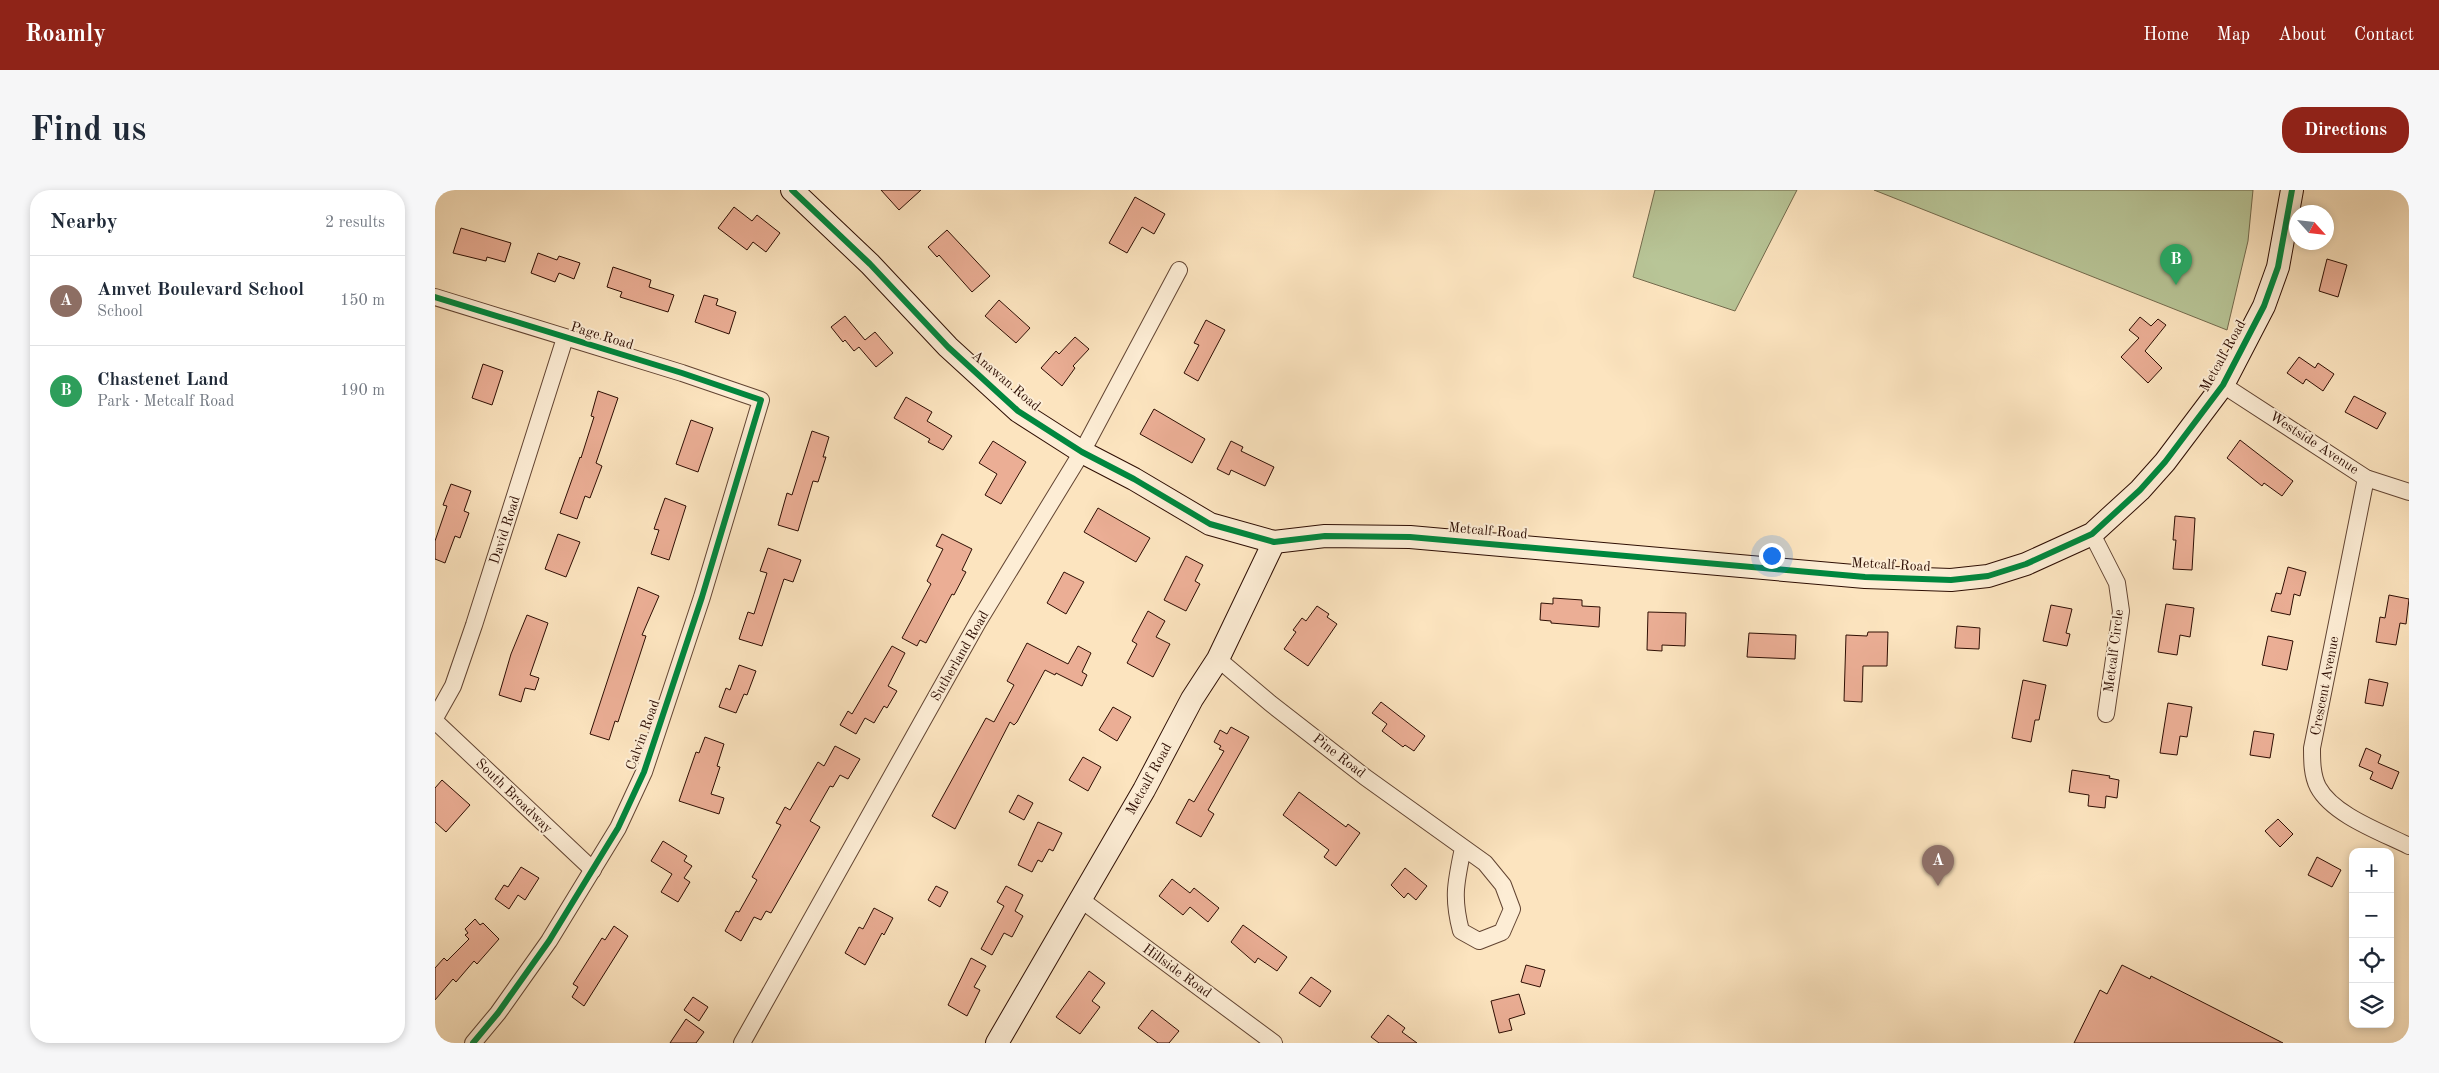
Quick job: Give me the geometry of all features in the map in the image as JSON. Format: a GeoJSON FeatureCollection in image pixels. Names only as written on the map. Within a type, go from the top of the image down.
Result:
{"type":"FeatureCollection","features":[{"type":"Feature","properties":{"kind":"street","name":"Anawan Road"},"geometry":{"type":"LineString","coordinates":[[792,190],[870,264],[978,376],[1018,411],[1082,452],[1210,524],[1274,542]]}},
{"type":"Feature","properties":{"kind":"street","name":"Metcalf Road"},"geometry":{"type":"LineString","coordinates":[[997,1043],[1143,790],[1192,699],[1218,659],[1274,542],[1325,536],[1417,538],[1865,577],[1951,580],[1988,576],[2017,567],[2092,534],[2140,490],[2165,462],[2223,385],[2264,306],[2278,267],[2292,190]]}},
{"type":"Feature","properties":{"kind":"street","name":"Sutherland Road"},"geometry":{"type":"LineString","coordinates":[[742,1043],[978,622],[1082,452],[1179,270]]}},
{"type":"Feature","properties":{"kind":"street","name":"Page Road"},"geometry":{"type":"LineString","coordinates":[[435,297],[683,373],[761,400]]}},
{"type":"Feature","properties":{"kind":"street","name":"David Road"},"geometry":{"type":"LineString","coordinates":[[435,719],[453,686],[471,634],[565,338]]}},
{"type":"Feature","properties":{"kind":"street","name":"Westside Avenue"},"geometry":{"type":"LineString","coordinates":[[2223,385],[2366,478],[2409,492]]}},
{"type":"Feature","properties":{"kind":"street","name":"Calvin Road"},"geometry":{"type":"LineString","coordinates":[[473,1043],[498,1013],[549,941],[618,828],[644,772],[699,606],[761,400]]}},
{"type":"Feature","properties":{"kind":"street","name":"Crescent Avenue"},"geometry":{"type":"LineString","coordinates":[[2366,478],[2312,748],[2312,768],[2317,785],[2325,799],[2354,818],[2409,846]]}},
{"type":"Feature","properties":{"kind":"street","name":"Metcalf Circle"},"geometry":{"type":"LineString","coordinates":[[2092,534],[2117,583],[2121,611],[2106,714]]}},
{"type":"Feature","properties":{"kind":"street","name":"Pine Road"},"geometry":{"type":"LineString","coordinates":[[1218,659],[1270,703],[1357,771],[1485,863],[1503,886],[1512,909],[1502,932],[1479,941],[1461,931],[1454,906],[1457,876],[1463,848]]}},
{"type":"Feature","properties":{"kind":"street","name":"South Broadway"},"geometry":{"type":"LineString","coordinates":[[435,719],[593,870]]}},
{"type":"Feature","properties":{"kind":"street","name":"Hillside Road"},"geometry":{"type":"LineString","coordinates":[[1080,900],[1274,1043]]}},
{"type":"Feature","properties":{"kind":"green space"},"geometry":{"type":"Polygon","coordinates":[[[1655,190],[1797,190],[1735,311],[1633,277],[1655,190]]]}},
{"type":"Feature","properties":{"kind":"green space"},"geometry":{"type":"Polygon","coordinates":[[[1874,190],[2253,190],[2248,241],[2227,330],[1874,190]]]}},
{"type":"Feature","properties":{"kind":"building"},"geometry":{"type":"Polygon","coordinates":[[[881,190],[921,190],[899,210],[881,190]]]}},
{"type":"Feature","properties":{"kind":"building"},"geometry":{"type":"Polygon","coordinates":[[[1135,197],[1165,214],[1154,234],[1142,227],[1127,253],[1109,243],[1135,197]]]}},
{"type":"Feature","properties":{"kind":"building"},"geometry":{"type":"Polygon","coordinates":[[[734,207],[752,221],[757,215],[780,233],[766,252],[753,242],[747,250],[718,228],[734,207]]]}},
{"type":"Feature","properties":{"kind":"building"},"geometry":{"type":"Polygon","coordinates":[[[461,228],[511,243],[505,262],[487,257],[486,261],[453,253],[461,228]]]}},
{"type":"Feature","properties":{"kind":"building"},"geometry":{"type":"Polygon","coordinates":[[[947,230],[990,276],[972,292],[939,255],[937,257],[928,247],[947,230]]]}},
{"type":"Feature","properties":{"kind":"building"},"geometry":{"type":"Polygon","coordinates":[[[538,253],[557,260],[559,256],[580,263],[574,279],[559,273],[555,282],[531,273],[538,253]]]}},
{"type":"Feature","properties":{"kind":"building"},"geometry":{"type":"Polygon","coordinates":[[[2327,259],[2347,265],[2338,297],[2319,291],[2327,259]]]}},
{"type":"Feature","properties":{"kind":"building"},"geometry":{"type":"Polygon","coordinates":[[[613,267],[651,280],[649,287],[674,295],[668,312],[620,297],[622,292],[607,287],[613,267]]]}},
{"type":"Feature","properties":{"kind":"building"},"geometry":{"type":"Polygon","coordinates":[[[704,295],[718,299],[716,305],[736,312],[729,334],[695,322],[704,295]]]}},
{"type":"Feature","properties":{"kind":"building"},"geometry":{"type":"Polygon","coordinates":[[[999,300],[1030,328],[1016,343],[985,316],[999,300]]]}},
{"type":"Feature","properties":{"kind":"building"},"geometry":{"type":"Polygon","coordinates":[[[845,316],[865,340],[875,332],[893,353],[876,367],[859,347],[854,351],[845,340],[843,342],[831,327],[845,316]]]}},
{"type":"Feature","properties":{"kind":"building"},"geometry":{"type":"Polygon","coordinates":[[[2140,317],[2151,326],[2158,319],[2166,325],[2145,351],[2162,368],[2148,383],[2121,357],[2139,338],[2129,330],[2140,317]]]}},
{"type":"Feature","properties":{"kind":"building"},"geometry":{"type":"Polygon","coordinates":[[[1206,320],[1225,330],[1198,381],[1184,373],[1199,345],[1194,343],[1206,320]]]}},
{"type":"Feature","properties":{"kind":"building"},"geometry":{"type":"Polygon","coordinates":[[[1075,337],[1089,349],[1073,366],[1075,368],[1062,386],[1041,368],[1056,351],[1059,354],[1075,337]]]}},
{"type":"Feature","properties":{"kind":"building"},"geometry":{"type":"Polygon","coordinates":[[[2299,357],[2315,368],[2318,363],[2334,374],[2323,391],[2306,379],[2303,384],[2287,373],[2299,357]]]}},
{"type":"Feature","properties":{"kind":"building"},"geometry":{"type":"Polygon","coordinates":[[[483,364],[503,371],[492,405],[472,398],[483,364]]]}},
{"type":"Feature","properties":{"kind":"building"},"geometry":{"type":"Polygon","coordinates":[[[598,391],[618,398],[596,463],[602,466],[590,498],[585,496],[577,519],[560,513],[594,417],[591,416],[598,391]]]}},
{"type":"Feature","properties":{"kind":"building"},"geometry":{"type":"Polygon","coordinates":[[[2354,396],[2386,413],[2377,429],[2345,412],[2354,396]]]}},
{"type":"Feature","properties":{"kind":"building"},"geometry":{"type":"Polygon","coordinates":[[[906,397],[932,412],[927,421],[952,436],[943,450],[928,442],[930,439],[894,418],[906,397]]]}},
{"type":"Feature","properties":{"kind":"building"},"geometry":{"type":"Polygon","coordinates":[[[1154,409],[1205,439],[1192,463],[1140,434],[1154,409]]]}},
{"type":"Feature","properties":{"kind":"building"},"geometry":{"type":"Polygon","coordinates":[[[691,420],[713,428],[698,472],[676,464],[691,420]]]}},
{"type":"Feature","properties":{"kind":"building"},"geometry":{"type":"Polygon","coordinates":[[[812,431],[829,437],[823,457],[826,457],[818,482],[813,481],[798,531],[778,525],[787,493],[792,495],[812,431]]]}},
{"type":"Feature","properties":{"kind":"building"},"geometry":{"type":"Polygon","coordinates":[[[2240,440],[2293,481],[2282,496],[2264,483],[2262,486],[2227,458],[2240,440]]]}},
{"type":"Feature","properties":{"kind":"building"},"geometry":{"type":"Polygon","coordinates":[[[993,441],[1026,462],[1001,504],[985,495],[997,474],[979,463],[993,441]]]}},
{"type":"Feature","properties":{"kind":"building"},"geometry":{"type":"Polygon","coordinates":[[[1231,441],[1243,447],[1241,451],[1274,467],[1265,486],[1231,470],[1229,475],[1217,469],[1231,441]]]}},
{"type":"Feature","properties":{"kind":"building"},"geometry":{"type":"Polygon","coordinates":[[[451,484],[471,491],[464,511],[469,513],[460,538],[455,536],[445,563],[435,559],[435,541],[447,506],[443,505],[451,484]]]}},
{"type":"Feature","properties":{"kind":"building"},"geometry":{"type":"Polygon","coordinates":[[[665,498],[686,506],[669,560],[651,554],[659,530],[654,529],[665,498]]]}},
{"type":"Feature","properties":{"kind":"building"},"geometry":{"type":"Polygon","coordinates":[[[1098,508],[1150,538],[1136,562],[1084,532],[1098,508]]]}},
{"type":"Feature","properties":{"kind":"building"},"geometry":{"type":"Polygon","coordinates":[[[2175,516],[2195,518],[2192,570],[2173,569],[2176,540],[2173,540],[2175,516]]]}},
{"type":"Feature","properties":{"kind":"building"},"geometry":{"type":"Polygon","coordinates":[[[558,534],[580,542],[566,577],[545,569],[558,534]]]}},
{"type":"Feature","properties":{"kind":"building"},"geometry":{"type":"Polygon","coordinates":[[[942,534],[972,549],[962,570],[966,572],[954,595],[952,594],[926,643],[920,640],[917,646],[902,638],[931,584],[927,581],[943,549],[936,546],[942,534]]]}},
{"type":"Feature","properties":{"kind":"building"},"geometry":{"type":"Polygon","coordinates":[[[768,548],[801,560],[793,582],[784,579],[762,646],[739,639],[748,612],[754,614],[767,573],[760,571],[768,548]]]}},
{"type":"Feature","properties":{"kind":"building"},"geometry":{"type":"Polygon","coordinates":[[[1186,556],[1203,565],[1195,581],[1200,584],[1186,611],[1164,600],[1186,556]]]}},
{"type":"Feature","properties":{"kind":"building"},"geometry":{"type":"Polygon","coordinates":[[[2288,567],[2306,572],[2300,596],[2294,594],[2290,615],[2271,611],[2276,593],[2281,594],[2288,567]]]}},
{"type":"Feature","properties":{"kind":"building"},"geometry":{"type":"Polygon","coordinates":[[[1064,572],[1084,582],[1066,614],[1047,603],[1064,572]]]}},
{"type":"Feature","properties":{"kind":"building"},"geometry":{"type":"Polygon","coordinates":[[[638,587],[659,596],[642,635],[646,636],[618,722],[615,721],[609,740],[590,734],[638,587]]]}},
{"type":"Feature","properties":{"kind":"building"},"geometry":{"type":"Polygon","coordinates":[[[2389,595],[2409,599],[2406,624],[2400,623],[2396,645],[2376,642],[2380,617],[2385,618],[2389,595]]]}},
{"type":"Feature","properties":{"kind":"building"},"geometry":{"type":"Polygon","coordinates":[[[1553,598],[1582,600],[1582,606],[1600,607],[1599,627],[1551,623],[1551,621],[1540,620],[1541,603],[1553,604],[1553,598]]]}},
{"type":"Feature","properties":{"kind":"building"},"geometry":{"type":"Polygon","coordinates":[[[2166,604],[2194,608],[2190,637],[2180,635],[2177,655],[2158,652],[2166,604]]]}},
{"type":"Feature","properties":{"kind":"building"},"geometry":{"type":"Polygon","coordinates":[[[2051,605],[2072,609],[2066,633],[2070,634],[2067,646],[2043,641],[2051,605]]]}},
{"type":"Feature","properties":{"kind":"building"},"geometry":{"type":"Polygon","coordinates":[[[1317,606],[1329,614],[1327,617],[1337,624],[1308,666],[1284,649],[1296,632],[1293,630],[1302,618],[1306,621],[1317,606]]]}},
{"type":"Feature","properties":{"kind":"building"},"geometry":{"type":"Polygon","coordinates":[[[1148,611],[1165,621],[1156,637],[1170,644],[1153,677],[1127,663],[1137,644],[1132,641],[1148,611]]]}},
{"type":"Feature","properties":{"kind":"building"},"geometry":{"type":"Polygon","coordinates":[[[1648,612],[1686,613],[1685,646],[1662,645],[1662,651],[1647,650],[1648,612]]]}},
{"type":"Feature","properties":{"kind":"building"},"geometry":{"type":"Polygon","coordinates":[[[527,615],[548,623],[530,675],[539,678],[535,690],[525,688],[521,702],[499,695],[511,654],[527,615]]]}},
{"type":"Feature","properties":{"kind":"building"},"geometry":{"type":"Polygon","coordinates":[[[1957,626],[1980,628],[1979,649],[1955,648],[1957,626]]]}},
{"type":"Feature","properties":{"kind":"building"},"geometry":{"type":"Polygon","coordinates":[[[1868,632],[1888,632],[1887,666],[1863,666],[1862,702],[1844,701],[1846,635],[1867,636],[1868,632]]]}},
{"type":"Feature","properties":{"kind":"building"},"geometry":{"type":"Polygon","coordinates":[[[1749,633],[1796,635],[1795,659],[1747,657],[1749,633]]]}},
{"type":"Feature","properties":{"kind":"building"},"geometry":{"type":"Polygon","coordinates":[[[2268,636],[2293,641],[2287,670],[2262,665],[2268,636]]]}},
{"type":"Feature","properties":{"kind":"building"},"geometry":{"type":"Polygon","coordinates":[[[1027,643],[1068,664],[1078,646],[1091,653],[1082,672],[1087,675],[1082,686],[1056,673],[1055,675],[1045,670],[1017,722],[1014,725],[1010,722],[955,829],[932,816],[986,718],[994,722],[1014,685],[1007,681],[1027,643]]]}},
{"type":"Feature","properties":{"kind":"building"},"geometry":{"type":"Polygon","coordinates":[[[892,646],[905,653],[888,686],[897,691],[887,708],[884,706],[874,723],[865,718],[856,734],[840,725],[848,711],[852,714],[892,646]]]}},
{"type":"Feature","properties":{"kind":"building"},"geometry":{"type":"Polygon","coordinates":[[[739,665],[756,671],[747,695],[744,694],[736,713],[719,707],[726,688],[730,690],[739,665]]]}},
{"type":"Feature","properties":{"kind":"building"},"geometry":{"type":"Polygon","coordinates":[[[2369,679],[2388,683],[2383,706],[2365,703],[2369,679]]]}},
{"type":"Feature","properties":{"kind":"building"},"geometry":{"type":"Polygon","coordinates":[[[2023,680],[2046,685],[2039,720],[2035,720],[2031,742],[2012,738],[2023,680]]]}},
{"type":"Feature","properties":{"kind":"building"},"geometry":{"type":"Polygon","coordinates":[[[1381,702],[1425,736],[1414,751],[1405,745],[1403,747],[1382,731],[1387,724],[1372,713],[1381,702]]]}},
{"type":"Feature","properties":{"kind":"building"},"geometry":{"type":"Polygon","coordinates":[[[2168,703],[2192,707],[2187,737],[2180,736],[2177,755],[2160,753],[2168,703]]]}},
{"type":"Feature","properties":{"kind":"building"},"geometry":{"type":"Polygon","coordinates":[[[1113,707],[1131,717],[1117,741],[1099,730],[1113,707]]]}},
{"type":"Feature","properties":{"kind":"building"},"geometry":{"type":"Polygon","coordinates":[[[1231,727],[1249,737],[1208,810],[1214,814],[1201,837],[1176,823],[1189,799],[1194,802],[1224,751],[1219,749],[1221,746],[1214,742],[1220,730],[1227,734],[1231,727]]]}},
{"type":"Feature","properties":{"kind":"building"},"geometry":{"type":"Polygon","coordinates":[[[2254,731],[2274,734],[2270,758],[2250,755],[2254,731]]]}},
{"type":"Feature","properties":{"kind":"building"},"geometry":{"type":"Polygon","coordinates":[[[705,737],[724,744],[717,766],[720,767],[711,794],[724,798],[719,814],[679,801],[696,752],[699,753],[705,737]]]}},
{"type":"Feature","properties":{"kind":"building"},"geometry":{"type":"Polygon","coordinates":[[[835,746],[860,759],[848,779],[840,775],[833,787],[830,786],[810,821],[820,827],[771,913],[766,911],[761,920],[754,917],[741,941],[725,931],[736,911],[739,912],[757,880],[752,877],[781,825],[776,823],[785,807],[790,810],[818,762],[824,766],[835,746]]]}},
{"type":"Feature","properties":{"kind":"building"},"geometry":{"type":"Polygon","coordinates":[[[2366,748],[2381,755],[2378,763],[2399,772],[2392,789],[2370,779],[2373,772],[2359,766],[2366,748]]]}},
{"type":"Feature","properties":{"kind":"building"},"geometry":{"type":"Polygon","coordinates":[[[1083,757],[1101,767],[1088,791],[1069,780],[1083,757]]]}},
{"type":"Feature","properties":{"kind":"building"},"geometry":{"type":"Polygon","coordinates":[[[2072,770],[2110,776],[2109,778],[2119,780],[2117,798],[2106,796],[2105,808],[2088,806],[2089,795],[2069,792],[2072,770]]]}},
{"type":"Feature","properties":{"kind":"building"},"geometry":{"type":"Polygon","coordinates":[[[442,780],[470,805],[446,832],[435,822],[435,788],[442,780]]]}},
{"type":"Feature","properties":{"kind":"building"},"geometry":{"type":"Polygon","coordinates":[[[1299,792],[1346,827],[1348,824],[1360,833],[1336,866],[1324,857],[1329,850],[1283,815],[1299,792]]]}},
{"type":"Feature","properties":{"kind":"building"},"geometry":{"type":"Polygon","coordinates":[[[1018,795],[1033,803],[1024,820],[1009,812],[1018,795]]]}},
{"type":"Feature","properties":{"kind":"building"},"geometry":{"type":"Polygon","coordinates":[[[2278,819],[2293,834],[2280,847],[2265,831],[2278,819]]]}},
{"type":"Feature","properties":{"kind":"building"},"geometry":{"type":"Polygon","coordinates":[[[1038,822],[1062,833],[1053,851],[1049,849],[1042,862],[1038,860],[1032,872],[1018,865],[1038,822]]]}},
{"type":"Feature","properties":{"kind":"building"},"geometry":{"type":"Polygon","coordinates":[[[663,841],[687,856],[684,861],[692,866],[684,878],[690,882],[678,902],[661,892],[672,874],[651,861],[663,841]]]}},
{"type":"Feature","properties":{"kind":"building"},"geometry":{"type":"Polygon","coordinates":[[[2317,857],[2341,870],[2332,887],[2308,875],[2317,857]]]}},
{"type":"Feature","properties":{"kind":"building"},"geometry":{"type":"Polygon","coordinates":[[[521,867],[539,878],[525,900],[518,895],[509,909],[495,899],[504,885],[508,887],[521,867]]]}},
{"type":"Feature","properties":{"kind":"building"},"geometry":{"type":"Polygon","coordinates":[[[1405,868],[1427,886],[1416,900],[1408,893],[1404,898],[1391,885],[1405,868]]]}},
{"type":"Feature","properties":{"kind":"building"},"geometry":{"type":"Polygon","coordinates":[[[1172,879],[1190,893],[1194,888],[1219,908],[1208,922],[1190,907],[1183,915],[1159,896],[1172,879]]]}},
{"type":"Feature","properties":{"kind":"building"},"geometry":{"type":"Polygon","coordinates":[[[936,886],[948,892],[940,907],[928,900],[936,886]]]}},
{"type":"Feature","properties":{"kind":"building"},"geometry":{"type":"Polygon","coordinates":[[[1006,886],[1023,895],[1015,911],[1023,916],[1012,937],[1004,933],[992,955],[981,949],[1004,906],[997,902],[1006,886]]]}},
{"type":"Feature","properties":{"kind":"building"},"geometry":{"type":"Polygon","coordinates":[[[874,908],[893,918],[884,935],[882,933],[865,965],[845,953],[859,927],[863,929],[874,908]]]}},
{"type":"Feature","properties":{"kind":"building"},"geometry":{"type":"Polygon","coordinates":[[[475,919],[480,925],[483,923],[499,939],[477,964],[474,961],[456,982],[453,979],[435,1000],[435,968],[444,958],[447,961],[469,939],[465,935],[468,933],[465,929],[475,919]]]}},
{"type":"Feature","properties":{"kind":"building"},"geometry":{"type":"Polygon","coordinates":[[[1243,925],[1287,957],[1277,971],[1258,958],[1255,963],[1231,942],[1243,925]]]}},
{"type":"Feature","properties":{"kind":"building"},"geometry":{"type":"Polygon","coordinates":[[[614,926],[628,936],[584,1006],[572,997],[578,987],[573,984],[602,938],[605,940],[614,926]]]}},
{"type":"Feature","properties":{"kind":"building"},"geometry":{"type":"Polygon","coordinates":[[[971,958],[986,966],[974,987],[980,990],[967,1016],[948,1005],[971,958]]]}},
{"type":"Feature","properties":{"kind":"building"},"geometry":{"type":"Polygon","coordinates":[[[1526,965],[1545,970],[1540,987],[1521,982],[1526,965]]]}},
{"type":"Feature","properties":{"kind":"building"},"geometry":{"type":"Polygon","coordinates":[[[2122,965],[2150,979],[2151,976],[2283,1043],[2074,1043],[2100,990],[2107,994],[2122,965]]]}},
{"type":"Feature","properties":{"kind":"building"},"geometry":{"type":"Polygon","coordinates":[[[1089,971],[1105,983],[1092,1001],[1100,1007],[1080,1034],[1056,1017],[1089,971]]]}},
{"type":"Feature","properties":{"kind":"building"},"geometry":{"type":"Polygon","coordinates":[[[1311,977],[1331,991],[1320,1007],[1299,993],[1311,977]]]}},
{"type":"Feature","properties":{"kind":"building"},"geometry":{"type":"Polygon","coordinates":[[[1519,994],[1525,1014],[1509,1019],[1512,1030],[1499,1033],[1491,1001],[1519,994]]]}},
{"type":"Feature","properties":{"kind":"building"},"geometry":{"type":"Polygon","coordinates":[[[693,997],[708,1007],[699,1021],[684,1010],[693,997]]]}},
{"type":"Feature","properties":{"kind":"building"},"geometry":{"type":"Polygon","coordinates":[[[1152,1010],[1179,1031],[1169,1043],[1158,1043],[1138,1028],[1152,1010]]]}},
{"type":"Feature","properties":{"kind":"building"},"geometry":{"type":"Polygon","coordinates":[[[1388,1015],[1405,1028],[1402,1032],[1417,1043],[1379,1043],[1371,1037],[1388,1015]]]}},
{"type":"Feature","properties":{"kind":"building"},"geometry":{"type":"Polygon","coordinates":[[[686,1019],[704,1032],[696,1043],[670,1043],[686,1019]]]}},
{"type":"Feature","properties":{"kind":"cycle path"},"geometry":{"type":"LineString","coordinates":[[792,190],[870,264],[948,347],[1018,411],[1082,452],[1134,479],[1210,524],[1274,542],[1325,536],[1410,537],[1865,577],[1951,580],[1988,576],[2026,564],[2092,534],[2140,490],[2165,462],[2223,385],[2264,306],[2278,267],[2292,190]]}},
{"type":"Feature","properties":{"kind":"cycle path"},"geometry":{"type":"LineString","coordinates":[[435,297],[682,373],[761,400],[702,597],[644,772],[618,828],[549,941],[498,1013],[473,1043]]}},
{"type":"Feature","properties":{"kind":"place","name":"Chastenet Land"},"geometry":{"type":"Point","coordinates":[2176,285]}},
{"type":"Feature","properties":{"kind":"place","name":"Amvet Boulevard School"},"geometry":{"type":"Point","coordinates":[1938,886]}}]}
